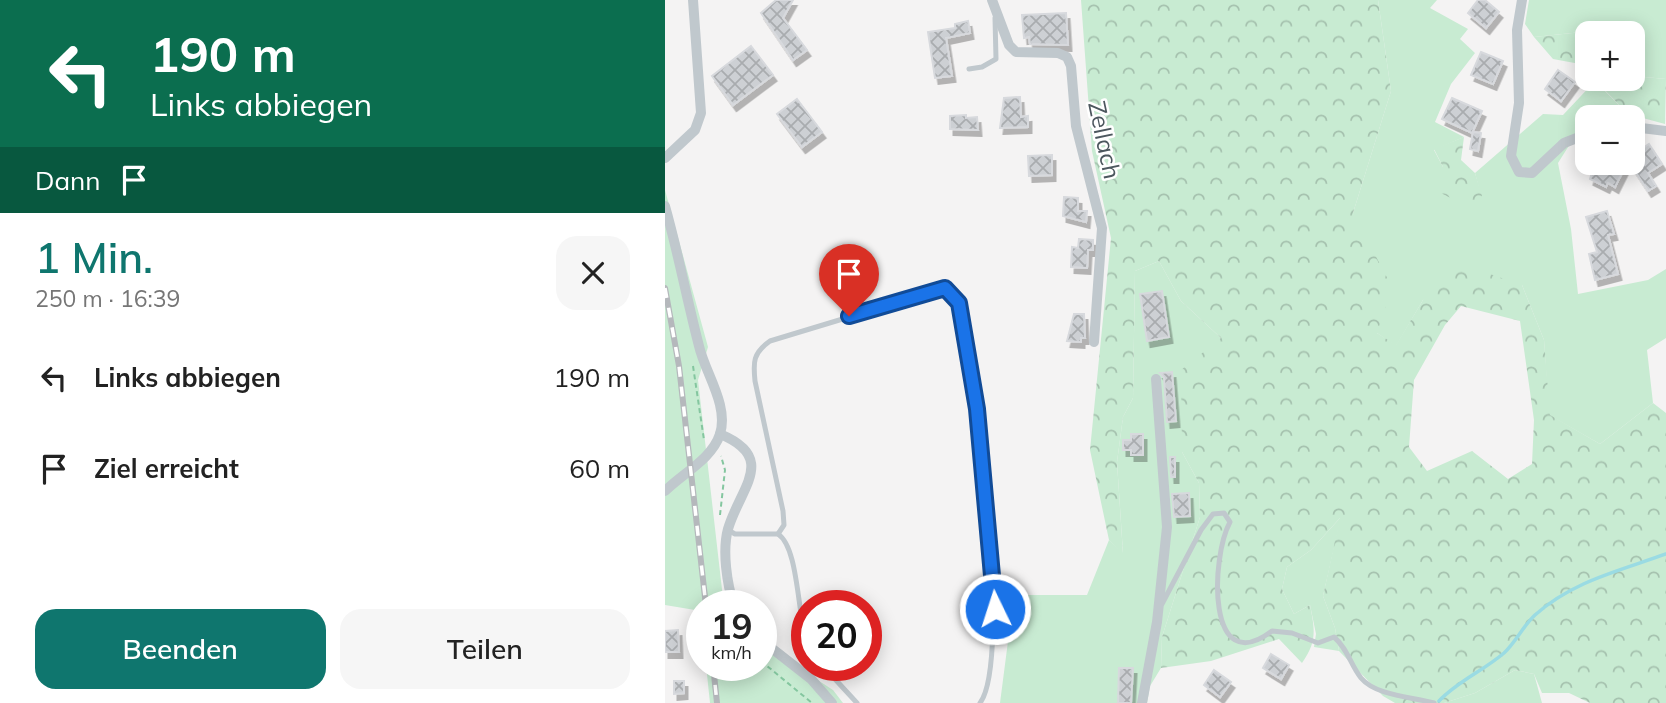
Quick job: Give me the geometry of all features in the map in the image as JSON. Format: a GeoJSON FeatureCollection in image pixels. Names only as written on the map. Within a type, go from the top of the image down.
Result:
{"type":"FeatureCollection","features":[{"type":"Feature","properties":{"kind":"street"},"geometry":{"type":"LineString","coordinates":[[665,158],[695,130],[701,113],[693,0]]}},
{"type":"Feature","properties":{"kind":"street"},"geometry":{"type":"LineString","coordinates":[[1523,0],[1517,30],[1519,103],[1511,156],[1519,172],[1532,173],[1564,143],[1575,139]]}},
{"type":"Feature","properties":{"kind":"street","name":"Zellach"},"geometry":{"type":"LineString","coordinates":[[993,5],[1009,45],[1016,52],[1058,54],[1067,57],[1071,66],[1076,126],[1102,228],[1094,342]]}},
{"type":"Feature","properties":{"kind":"street"},"geometry":{"type":"LineString","coordinates":[[1645,128],[1666,131]]}},
{"type":"Feature","properties":{"kind":"street"},"geometry":{"type":"LineString","coordinates":[[665,206],[699,349],[721,412],[720,434],[712,448],[665,491]]}},
{"type":"Feature","properties":{"kind":"street"},"geometry":{"type":"LineString","coordinates":[[1142,703],[1158,610],[1167,527],[1156,379]]}},
{"type":"Feature","properties":{"kind":"street"},"geometry":{"type":"LineString","coordinates":[[720,434],[741,444],[752,463],[752,475],[728,530],[726,547],[732,590]]}},
{"type":"Feature","properties":{"kind":"street"},"geometry":{"type":"LineString","coordinates":[[777,652],[811,679],[832,703]]}},
{"type":"Feature","properties":{"kind":"lane"},"geometry":{"type":"LineString","coordinates":[[969,69],[982,67],[996,60],[993,5]]}},
{"type":"Feature","properties":{"kind":"lane"},"geometry":{"type":"LineString","coordinates":[[778,534],[784,525],[783,510],[755,381],[753,361],[758,350],[770,341],[945,288],[959,303],[977,409],[987,498],[995,609],[990,677],[980,703]]}},
{"type":"Feature","properties":{"kind":"lane"},"geometry":{"type":"LineString","coordinates":[[1158,610],[1201,530],[1213,514],[1224,513],[1230,522],[1217,557],[1217,588],[1221,625],[1228,632],[1244,644],[1256,643],[1272,631],[1292,633],[1318,643],[1334,637],[1345,646],[1361,679],[1373,687],[1434,703]]}},
{"type":"Feature","properties":{"kind":"lane"},"geometry":{"type":"LineString","coordinates":[[728,530],[735,534],[778,534]]}},
{"type":"Feature","properties":{"kind":"lane"},"geometry":{"type":"LineString","coordinates":[[778,534],[790,551],[797,590]]}},
{"type":"Feature","properties":{"kind":"lane"},"geometry":{"type":"LineString","coordinates":[[837,681],[857,703]]}},
{"type":"Feature","properties":{"kind":"path"},"geometry":{"type":"LineString","coordinates":[[692,358],[703,439],[725,461],[719,521]]}},
{"type":"Feature","properties":{"kind":"path"},"geometry":{"type":"LineString","coordinates":[[777,674],[812,703]]}},
{"type":"Feature","properties":{"kind":"green space"},"geometry":{"type":"Polygon","coordinates":[[[1081,0],[1378,0],[1391,91],[1353,213],[1392,287],[1377,333],[1396,345],[1423,300],[1455,262],[1522,285],[1544,340],[1550,415],[1600,444],[1653,403],[1666,413],[1666,703],[1590,703],[1569,693],[1542,693],[1534,674],[1515,670],[1475,693],[1444,703],[1395,703],[1383,696],[1339,651],[1335,628],[1323,596],[1340,518],[1311,550],[1287,567],[1282,589],[1294,614],[1310,605],[1313,622],[1312,642],[1302,663],[1279,639],[1211,661],[1161,668],[1162,637],[1200,517],[1199,483],[1182,452],[1181,370],[1221,338],[1181,301],[1159,261],[1135,271],[1133,398],[1123,417],[1117,462],[1123,554],[1109,540],[1090,450],[1111,238],[1092,151],[1081,0]],[[1461,306],[1445,325],[1414,380],[1409,447],[1427,471],[1472,451],[1508,479],[1532,464],[1534,420],[1520,321],[1461,306]]]}},
{"type":"Feature","properties":{"kind":"green space"},"geometry":{"type":"Polygon","coordinates":[[[1378,0],[1437,0],[1430,8],[1468,29],[1460,39],[1475,53],[1451,84],[1435,122],[1464,137],[1434,150],[1443,167],[1481,196],[1475,173],[1543,114],[1563,115],[1586,91],[1605,91],[1619,105],[1575,105],[1575,136],[1558,163],[1571,229],[1578,294],[1648,280],[1666,269],[1666,338],[1647,350],[1653,403],[1600,444],[1549,415],[1544,340],[1522,285],[1423,300],[1396,346],[1377,333],[1353,213],[1391,91],[1378,0]]]}},
{"type":"Feature","properties":{"kind":"green space"},"geometry":{"type":"Polygon","coordinates":[[[1529,0],[1666,0],[1666,79],[1645,77],[1645,21],[1575,21],[1575,33],[1534,37],[1525,24],[1529,0]]]}},
{"type":"Feature","properties":{"kind":"green space"},"geometry":{"type":"Polygon","coordinates":[[[1575,33],[1575,63],[1553,59],[1534,37],[1575,33]]]}},
{"type":"Feature","properties":{"kind":"green space"},"geometry":{"type":"Polygon","coordinates":[[[1645,77],[1666,79],[1665,124],[1645,119],[1645,105],[1619,105],[1606,91],[1645,91],[1645,77]]]}},
{"type":"Feature","properties":{"kind":"green space"},"geometry":{"type":"Polygon","coordinates":[[[1464,137],[1461,160],[1475,173],[1482,196],[1470,208],[1437,191],[1443,167],[1434,149],[1464,137]]]}},
{"type":"Feature","properties":{"kind":"green space"},"geometry":{"type":"Polygon","coordinates":[[[665,190],[708,347],[698,380],[722,590],[686,590],[686,608],[665,605],[665,190]]]}},
{"type":"Feature","properties":{"kind":"green space"},"geometry":{"type":"Polygon","coordinates":[[[1159,261],[1181,301],[1221,338],[1182,452],[1199,483],[1200,517],[1162,637],[1161,668],[1150,686],[1147,703],[1000,703],[1014,595],[1087,595],[1109,540],[1123,553],[1117,462],[1123,417],[1133,398],[1135,271],[1159,261]]]}},
{"type":"Feature","properties":{"kind":"green space"},"geometry":{"type":"Polygon","coordinates":[[[1341,517],[1323,596],[1335,628],[1339,651],[1314,647],[1316,634],[1310,605],[1294,614],[1282,589],[1287,567],[1311,550],[1341,517]]]}},
{"type":"Feature","properties":{"kind":"green space"},"geometry":{"type":"Polygon","coordinates":[[[777,653],[791,663],[791,681],[819,681],[833,690],[843,703],[710,703],[708,681],[777,681],[777,653]]]}},
{"type":"Feature","properties":{"kind":"green space"},"geometry":{"type":"Polygon","coordinates":[[[1515,670],[1534,674],[1542,703],[1444,703],[1475,693],[1515,670]]]}},
{"type":"Feature","properties":{"kind":"building"},"geometry":{"type":"Polygon","coordinates":[[[776,0],[793,0],[783,18],[807,50],[793,60],[761,13],[776,0]]]}},
{"type":"Feature","properties":{"kind":"building"},"geometry":{"type":"Polygon","coordinates":[[[1478,0],[1485,0],[1499,12],[1486,28],[1468,13],[1478,0]]]}},
{"type":"Feature","properties":{"kind":"building"},"geometry":{"type":"Polygon","coordinates":[[[1066,13],[1068,45],[1030,44],[1029,37],[1024,38],[1022,15],[1066,13]]]}},
{"type":"Feature","properties":{"kind":"building"},"geometry":{"type":"Polygon","coordinates":[[[968,21],[970,33],[946,38],[952,76],[935,78],[928,32],[955,28],[955,24],[968,21]]]}},
{"type":"Feature","properties":{"kind":"building"},"geometry":{"type":"Polygon","coordinates":[[[751,46],[773,75],[733,105],[712,76],[751,46]]]}},
{"type":"Feature","properties":{"kind":"building"},"geometry":{"type":"Polygon","coordinates":[[[1481,52],[1503,61],[1493,84],[1471,75],[1481,52]]]}},
{"type":"Feature","properties":{"kind":"building"},"geometry":{"type":"Polygon","coordinates":[[[1558,70],[1575,82],[1561,101],[1545,89],[1558,70]]]}},
{"type":"Feature","properties":{"kind":"building"},"geometry":{"type":"Polygon","coordinates":[[[1020,97],[1021,117],[1028,116],[1028,127],[1000,128],[1004,98],[1020,97]]]}},
{"type":"Feature","properties":{"kind":"building"},"geometry":{"type":"Polygon","coordinates":[[[1452,98],[1482,111],[1472,133],[1442,119],[1452,98]]]}},
{"type":"Feature","properties":{"kind":"building"},"geometry":{"type":"Polygon","coordinates":[[[797,99],[822,132],[802,147],[777,114],[797,99]]]}},
{"type":"Feature","properties":{"kind":"building"},"geometry":{"type":"Polygon","coordinates":[[[966,115],[966,118],[977,117],[978,130],[950,129],[950,116],[966,115]]]}},
{"type":"Feature","properties":{"kind":"building"},"geometry":{"type":"Polygon","coordinates":[[[1473,132],[1481,133],[1478,151],[1470,149],[1473,132]]]}},
{"type":"Feature","properties":{"kind":"building"},"geometry":{"type":"Polygon","coordinates":[[[1649,144],[1662,164],[1648,173],[1656,186],[1648,191],[1638,175],[1645,175],[1645,147],[1649,144]]]}},
{"type":"Feature","properties":{"kind":"building"},"geometry":{"type":"Polygon","coordinates":[[[1052,155],[1052,175],[1029,176],[1028,156],[1052,155]]]}},
{"type":"Feature","properties":{"kind":"building"},"geometry":{"type":"Polygon","coordinates":[[[1591,175],[1621,175],[1615,187],[1608,183],[1606,187],[1590,179],[1591,175]]]}},
{"type":"Feature","properties":{"kind":"building"},"geometry":{"type":"Polygon","coordinates":[[[1064,197],[1078,198],[1078,211],[1087,211],[1086,222],[1063,216],[1064,197]]]}},
{"type":"Feature","properties":{"kind":"building"},"geometry":{"type":"Polygon","coordinates":[[[1607,211],[1614,234],[1608,235],[1618,274],[1595,280],[1589,254],[1597,252],[1586,217],[1607,211]]]}},
{"type":"Feature","properties":{"kind":"building"},"geometry":{"type":"Polygon","coordinates":[[[1079,239],[1093,240],[1093,250],[1088,250],[1087,268],[1071,267],[1072,247],[1078,248],[1079,239]]]}},
{"type":"Feature","properties":{"kind":"building"},"geometry":{"type":"Polygon","coordinates":[[[1162,291],[1169,337],[1147,341],[1140,294],[1162,291]]]}},
{"type":"Feature","properties":{"kind":"building"},"geometry":{"type":"Polygon","coordinates":[[[1074,314],[1084,314],[1085,338],[1081,338],[1081,342],[1067,341],[1074,314]]]}},
{"type":"Feature","properties":{"kind":"building"},"geometry":{"type":"Polygon","coordinates":[[[1172,372],[1176,421],[1167,422],[1164,378],[1160,373],[1172,372]]]}},
{"type":"Feature","properties":{"kind":"building"},"geometry":{"type":"Polygon","coordinates":[[[1131,434],[1143,434],[1143,455],[1131,455],[1131,450],[1123,450],[1123,440],[1131,440],[1131,434]]]}},
{"type":"Feature","properties":{"kind":"building"},"geometry":{"type":"Polygon","coordinates":[[[1170,457],[1175,457],[1175,477],[1171,477],[1170,457]]]}},
{"type":"Feature","properties":{"kind":"building"},"geometry":{"type":"Polygon","coordinates":[[[1189,493],[1190,516],[1174,517],[1172,494],[1189,493]]]}},
{"type":"Feature","properties":{"kind":"building"},"geometry":{"type":"Polygon","coordinates":[[[678,630],[679,652],[665,652],[665,631],[678,630]]]}},
{"type":"Feature","properties":{"kind":"building"},"geometry":{"type":"Polygon","coordinates":[[[1271,654],[1289,665],[1281,679],[1263,668],[1271,654]]]}},
{"type":"Feature","properties":{"kind":"building"},"geometry":{"type":"Polygon","coordinates":[[[1119,668],[1133,668],[1131,703],[1118,703],[1119,668]]]}},
{"type":"Feature","properties":{"kind":"building"},"geometry":{"type":"Polygon","coordinates":[[[1214,670],[1231,682],[1220,697],[1204,685],[1214,670]]]}},
{"type":"Feature","properties":{"kind":"building"},"geometry":{"type":"Polygon","coordinates":[[[674,681],[684,681],[684,693],[674,694],[674,681]]]}},
{"type":"Feature","properties":{"kind":"waterway"},"geometry":{"type":"LineString","coordinates":[[1439,701],[1504,653],[1531,619],[1550,603],[1597,578],[1666,554]]}},
{"type":"Feature","properties":{"kind":"railway"},"geometry":{"type":"LineString","coordinates":[[665,288],[679,366],[704,590]]}},
{"type":"Feature","properties":{"kind":"railway"},"geometry":{"type":"LineString","coordinates":[[715,681],[717,703]]}},
{"type":"Feature","properties":{"kind":"route"},"geometry":{"type":"LineString","coordinates":[[849,316],[929,290],[945,288],[959,303],[977,409],[995,609]]}}]}
